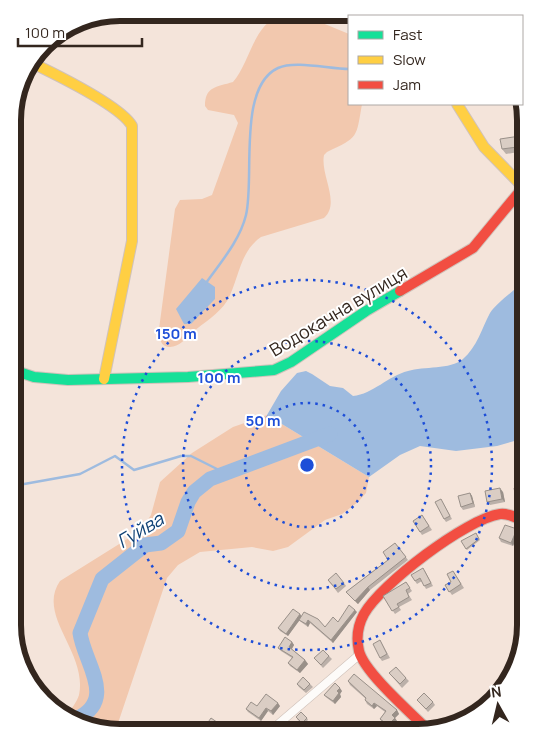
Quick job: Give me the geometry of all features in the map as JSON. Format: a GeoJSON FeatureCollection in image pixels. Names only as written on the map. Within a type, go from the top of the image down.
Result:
{"type":"FeatureCollection","features":[{"type":"Feature","properties":{"kind":"street"},"geometry":{"type":"LineString","coordinates":[[38,65],[50,71],[127,119],[132,127],[131,182],[134,220],[132,241],[104,379]]}},
{"type":"Feature","properties":{"kind":"street"},"geometry":{"type":"LineString","coordinates":[[458,105],[484,147],[517,179]]}},
{"type":"Feature","properties":{"kind":"street","name":"Водокачна вулиця"},"geometry":{"type":"LineString","coordinates":[[21,373],[54,380],[150,379],[274,370],[291,362],[366,311],[473,248],[517,196]]}},
{"type":"Feature","properties":{"kind":"street"},"geometry":{"type":"LineString","coordinates":[[422,724],[364,664],[359,655],[358,634],[366,612],[378,598],[432,550],[490,516],[505,514],[517,519]]}},
{"type":"Feature","properties":{"kind":"street"},"geometry":{"type":"LineString","coordinates":[[278,724],[359,655]]}},
{"type":"Feature","properties":{"kind":"shaded area"},"geometry":{"type":"Polygon","coordinates":[[[270,21],[318,21],[348,34],[348,105],[362,105],[357,130],[351,139],[324,155],[331,205],[329,212],[324,218],[261,237],[248,250],[224,306],[179,344],[167,347],[161,341],[159,329],[175,209],[180,200],[202,199],[212,195],[238,123],[234,115],[208,110],[205,106],[207,95],[213,88],[233,82],[263,28],[270,21]]]}},
{"type":"Feature","properties":{"kind":"shaded area"},"geometry":{"type":"Polygon","coordinates":[[[267,415],[369,477],[366,493],[358,502],[342,514],[325,520],[288,547],[273,551],[252,547],[200,552],[178,565],[167,578],[118,724],[95,720],[71,710],[79,695],[80,679],[71,649],[54,608],[54,594],[60,581],[140,531],[151,515],[160,482],[192,453],[233,427],[267,415]]]}},
{"type":"Feature","properties":{"kind":"water"},"geometry":{"type":"Polygon","coordinates":[[[202,278],[215,287],[215,299],[191,324],[184,324],[176,309],[202,278]]]}},
{"type":"Feature","properties":{"kind":"water"},"geometry":{"type":"Polygon","coordinates":[[[517,289],[517,440],[497,446],[456,451],[420,446],[400,455],[369,477],[267,415],[281,391],[297,373],[306,371],[330,386],[343,388],[353,396],[367,392],[401,373],[451,365],[458,362],[472,349],[492,310],[517,289]]]}},
{"type":"Feature","properties":{"kind":"building"},"geometry":{"type":"Polygon","coordinates":[[[517,136],[517,147],[502,149],[500,139],[517,136]]]}},
{"type":"Feature","properties":{"kind":"building"},"geometry":{"type":"Polygon","coordinates":[[[500,488],[502,499],[487,502],[485,491],[500,488]]]}},
{"type":"Feature","properties":{"kind":"building"},"geometry":{"type":"Polygon","coordinates":[[[514,488],[517,488],[517,504],[514,488]]]}},
{"type":"Feature","properties":{"kind":"building"},"geometry":{"type":"Polygon","coordinates":[[[470,493],[473,503],[461,507],[458,496],[470,493]]]}},
{"type":"Feature","properties":{"kind":"building"},"geometry":{"type":"Polygon","coordinates":[[[441,499],[450,516],[444,519],[435,502],[441,499]]]}},
{"type":"Feature","properties":{"kind":"building"},"geometry":{"type":"Polygon","coordinates":[[[422,515],[429,526],[420,532],[413,521],[422,515]]]}},
{"type":"Feature","properties":{"kind":"building"},"geometry":{"type":"Polygon","coordinates":[[[505,525],[517,529],[511,543],[499,538],[505,525]]]}},
{"type":"Feature","properties":{"kind":"building"},"geometry":{"type":"Polygon","coordinates":[[[476,533],[479,539],[466,549],[461,541],[476,533]]]}},
{"type":"Feature","properties":{"kind":"building"},"geometry":{"type":"Polygon","coordinates":[[[395,543],[406,557],[368,587],[355,601],[346,592],[388,560],[383,552],[395,543]]]}},
{"type":"Feature","properties":{"kind":"building"},"geometry":{"type":"Polygon","coordinates":[[[423,568],[431,583],[424,586],[420,578],[415,581],[411,575],[423,568]]]}},
{"type":"Feature","properties":{"kind":"building"},"geometry":{"type":"Polygon","coordinates":[[[453,571],[461,584],[449,592],[445,585],[451,582],[447,574],[453,571]]]}},
{"type":"Feature","properties":{"kind":"building"},"geometry":{"type":"Polygon","coordinates":[[[336,573],[344,583],[336,589],[328,580],[336,573]]]}},
{"type":"Feature","properties":{"kind":"building"},"geometry":{"type":"Polygon","coordinates":[[[406,582],[410,588],[406,590],[409,597],[397,604],[399,607],[392,611],[383,596],[406,582]]]}},
{"type":"Feature","properties":{"kind":"building"},"geometry":{"type":"Polygon","coordinates":[[[349,605],[355,610],[331,640],[308,620],[306,624],[299,620],[304,612],[318,619],[325,627],[333,617],[338,622],[349,605]]]}},
{"type":"Feature","properties":{"kind":"building"},"geometry":{"type":"Polygon","coordinates":[[[293,609],[300,614],[286,634],[278,628],[293,609]]]}},
{"type":"Feature","properties":{"kind":"building"},"geometry":{"type":"Polygon","coordinates":[[[285,637],[292,642],[289,647],[305,660],[297,670],[288,663],[293,657],[278,648],[285,637]]]}},
{"type":"Feature","properties":{"kind":"building"},"geometry":{"type":"Polygon","coordinates":[[[380,640],[387,654],[380,658],[373,644],[380,640]]]}},
{"type":"Feature","properties":{"kind":"building"},"geometry":{"type":"Polygon","coordinates":[[[323,650],[329,656],[321,665],[314,658],[323,650]]]}},
{"type":"Feature","properties":{"kind":"building"},"geometry":{"type":"Polygon","coordinates":[[[396,667],[406,678],[400,684],[389,673],[396,667]]]}},
{"type":"Feature","properties":{"kind":"building"},"geometry":{"type":"Polygon","coordinates":[[[354,674],[397,710],[392,715],[395,718],[389,724],[380,719],[386,711],[374,703],[372,706],[348,681],[354,674]]]}},
{"type":"Feature","properties":{"kind":"building"},"geometry":{"type":"Polygon","coordinates":[[[303,677],[310,684],[304,690],[297,684],[303,677]]]}},
{"type":"Feature","properties":{"kind":"building"},"geometry":{"type":"Polygon","coordinates":[[[335,683],[340,688],[333,701],[324,695],[335,683]]]}},
{"type":"Feature","properties":{"kind":"building"},"geometry":{"type":"Polygon","coordinates":[[[424,693],[433,702],[426,709],[417,700],[424,693]]]}},
{"type":"Feature","properties":{"kind":"building"},"geometry":{"type":"Polygon","coordinates":[[[266,694],[278,703],[271,711],[266,708],[259,718],[246,709],[251,702],[257,706],[266,694]]]}},
{"type":"Feature","properties":{"kind":"building"},"geometry":{"type":"Polygon","coordinates":[[[301,712],[307,718],[302,723],[296,717],[301,712]]]}},
{"type":"Feature","properties":{"kind":"building"},"geometry":{"type":"Polygon","coordinates":[[[211,718],[220,724],[207,724],[211,718]]]}},
{"type":"Feature","properties":{"kind":"waterway"},"geometry":{"type":"LineString","coordinates":[[206,283],[235,242],[246,215],[252,113],[257,94],[265,78],[278,68],[293,65],[348,69]]}},
{"type":"Feature","properties":{"kind":"waterway","name":"Гуйва"},"geometry":{"type":"LineString","coordinates":[[81,716],[88,711],[95,702],[97,691],[92,668],[80,633],[102,579],[145,545],[161,543],[178,531],[188,502],[194,492],[210,479],[330,434]]}},
{"type":"Feature","properties":{"kind":"waterway"},"geometry":{"type":"LineString","coordinates":[[21,485],[80,474],[115,456],[134,470],[181,456],[191,456],[225,473]]}},
{"type":"Feature","properties":{"kind":"traffic: fast"},"geometry":{"type":"LineString","coordinates":[[21,373],[34,377],[68,380],[188,377],[274,370],[291,362],[366,311],[400,291]]}},
{"type":"Feature","properties":{"kind":"traffic: slow"},"geometry":{"type":"LineString","coordinates":[[38,66],[101,100],[115,109],[132,126],[132,241],[104,379]]}},
{"type":"Feature","properties":{"kind":"traffic: slow"},"geometry":{"type":"LineString","coordinates":[[458,105],[484,147],[517,181]]}},
{"type":"Feature","properties":{"kind":"traffic: jam"},"geometry":{"type":"LineString","coordinates":[[400,291],[473,248],[517,195]]}},
{"type":"Feature","properties":{"kind":"traffic: jam"},"geometry":{"type":"LineString","coordinates":[[422,724],[389,692],[363,660],[359,651],[358,641],[358,632],[362,618],[373,601],[388,586],[406,570],[447,540],[485,519],[500,514],[517,518]]}}]}
